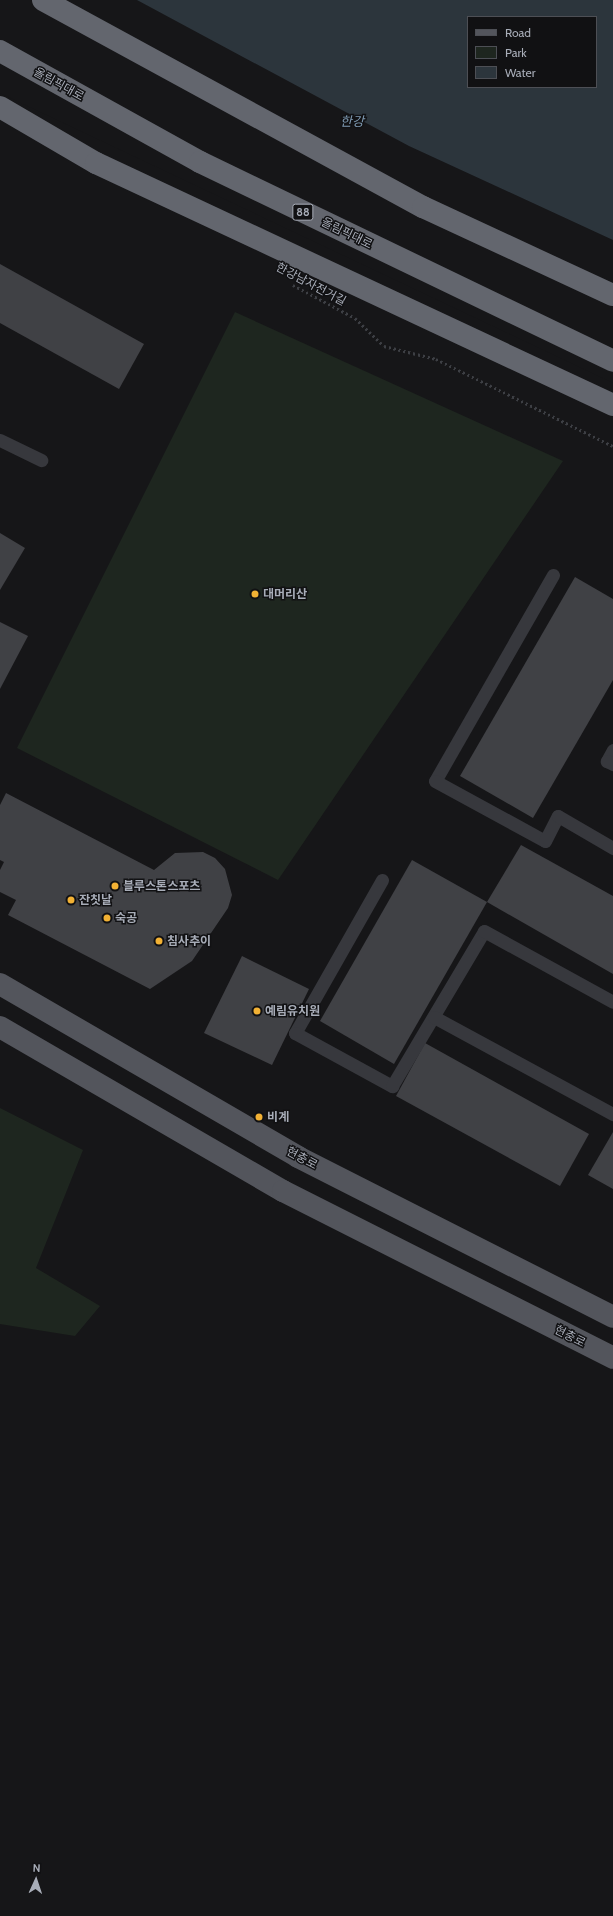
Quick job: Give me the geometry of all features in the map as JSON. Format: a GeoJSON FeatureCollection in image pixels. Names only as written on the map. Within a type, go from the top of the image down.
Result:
{"type":"FeatureCollection","features":[{"type":"Feature","properties":{"kind":"highway"},"geometry":{"type":"LineString","coordinates":[[43,0],[423,207],[613,295]]}},
{"type":"Feature","properties":{"kind":"highway","name":"올림픽대로"},"geometry":{"type":"LineString","coordinates":[[0,51],[200,162],[613,361]]}},
{"type":"Feature","properties":{"kind":"highway"},"geometry":{"type":"LineString","coordinates":[[0,107],[96,163],[613,405]]}},
{"type":"Feature","properties":{"kind":"main road","name":"현충로"},"geometry":{"type":"LineString","coordinates":[[0,984],[298,1157],[613,1317]]}},
{"type":"Feature","properties":{"kind":"main road","name":"현충로"},"geometry":{"type":"LineString","coordinates":[[0,1027],[283,1191],[613,1358]]}},
{"type":"Feature","properties":{"kind":"lane"},"geometry":{"type":"LineString","coordinates":[[0,440],[42,460]]}},
{"type":"Feature","properties":{"kind":"lane"},"geometry":{"type":"LineString","coordinates":[[554,575],[435,781],[545,841],[558,816],[613,848]]}},
{"type":"Feature","properties":{"kind":"lane"},"geometry":{"type":"LineString","coordinates":[[613,750],[607,761],[613,764]]}},
{"type":"Feature","properties":{"kind":"lane"},"geometry":{"type":"LineString","coordinates":[[382,880],[295,1033],[392,1086],[484,931],[613,1002]]}},
{"type":"Feature","properties":{"kind":"lane"},"geometry":{"type":"LineString","coordinates":[[434,1017],[613,1114]]}},
{"type":"Feature","properties":{"kind":"path","name":"한강남자전거길"},"geometry":{"type":"LineString","coordinates":[[285,281],[355,318],[384,346],[436,359],[613,446]]}},
{"type":"Feature","properties":{"kind":"green space"},"geometry":{"type":"Polygon","coordinates":[[[235,312],[563,461],[278,880],[17,748],[235,312]]]}},
{"type":"Feature","properties":{"kind":"green space"},"geometry":{"type":"Polygon","coordinates":[[[0,1108],[83,1150],[36,1268],[100,1306],[75,1336],[0,1324],[0,1108]]]}},
{"type":"Feature","properties":{"kind":"water","name":"한강"},"geometry":{"type":"Polygon","coordinates":[[[0,0],[613,0],[613,381],[0,0]]]}},
{"type":"Feature","properties":{"kind":"pier","name":"한강"},"geometry":{"type":"Polygon","coordinates":[[[0,0],[137,0],[409,146],[613,240],[613,383],[0,93],[0,0]]]}},
{"type":"Feature","properties":{"kind":"building"},"geometry":{"type":"Polygon","coordinates":[[[0,264],[144,344],[119,389],[0,323],[0,264]]]}},
{"type":"Feature","properties":{"kind":"building"},"geometry":{"type":"Polygon","coordinates":[[[0,533],[25,548],[0,590],[0,533]]]}},
{"type":"Feature","properties":{"kind":"building"},"geometry":{"type":"Polygon","coordinates":[[[575,577],[613,599],[613,680],[533,818],[460,776],[575,577]]]}},
{"type":"Feature","properties":{"kind":"building"},"geometry":{"type":"Polygon","coordinates":[[[0,622],[28,636],[0,689],[0,622]]]}},
{"type":"Feature","properties":{"kind":"building","name":"블루스톤스포츠"},"geometry":{"type":"Polygon","coordinates":[[[6,793],[154,870],[175,853],[203,852],[215,858],[225,869],[232,895],[228,908],[192,961],[150,989],[8,915],[16,900],[0,892],[0,870],[4,862],[0,860],[0,805],[6,793]]]}},
{"type":"Feature","properties":{"kind":"building"},"geometry":{"type":"Polygon","coordinates":[[[521,845],[613,896],[613,974],[487,902],[521,845]]]}},
{"type":"Feature","properties":{"kind":"building"},"geometry":{"type":"Polygon","coordinates":[[[412,860],[487,902],[394,1064],[320,1021],[412,860]]]}},
{"type":"Feature","properties":{"kind":"building","name":"예림유치원"},"geometry":{"type":"Polygon","coordinates":[[[242,956],[309,989],[272,1065],[204,1033],[242,956]]]}},
{"type":"Feature","properties":{"kind":"building"},"geometry":{"type":"Polygon","coordinates":[[[425,1043],[589,1134],[560,1186],[396,1096],[425,1043]]]}},
{"type":"Feature","properties":{"kind":"building"},"geometry":{"type":"Polygon","coordinates":[[[613,1132],[613,1189],[588,1175],[613,1132]]]}},
{"type":"Feature","properties":{"kind":"place","name":"대머리산"},"geometry":{"type":"Point","coordinates":[255,594]}},
{"type":"Feature","properties":{"kind":"place","name":"블루스톤스포츠"},"geometry":{"type":"Point","coordinates":[115,886]}},
{"type":"Feature","properties":{"kind":"place","name":"잔칫날"},"geometry":{"type":"Point","coordinates":[71,900]}},
{"type":"Feature","properties":{"kind":"place","name":"숙공"},"geometry":{"type":"Point","coordinates":[107,918]}},
{"type":"Feature","properties":{"kind":"place","name":"침사추이"},"geometry":{"type":"Point","coordinates":[159,941]}},
{"type":"Feature","properties":{"kind":"place","name":"예림유치원"},"geometry":{"type":"Point","coordinates":[257,1011]}},
{"type":"Feature","properties":{"kind":"place","name":"비계"},"geometry":{"type":"Point","coordinates":[259,1117]}}]}
